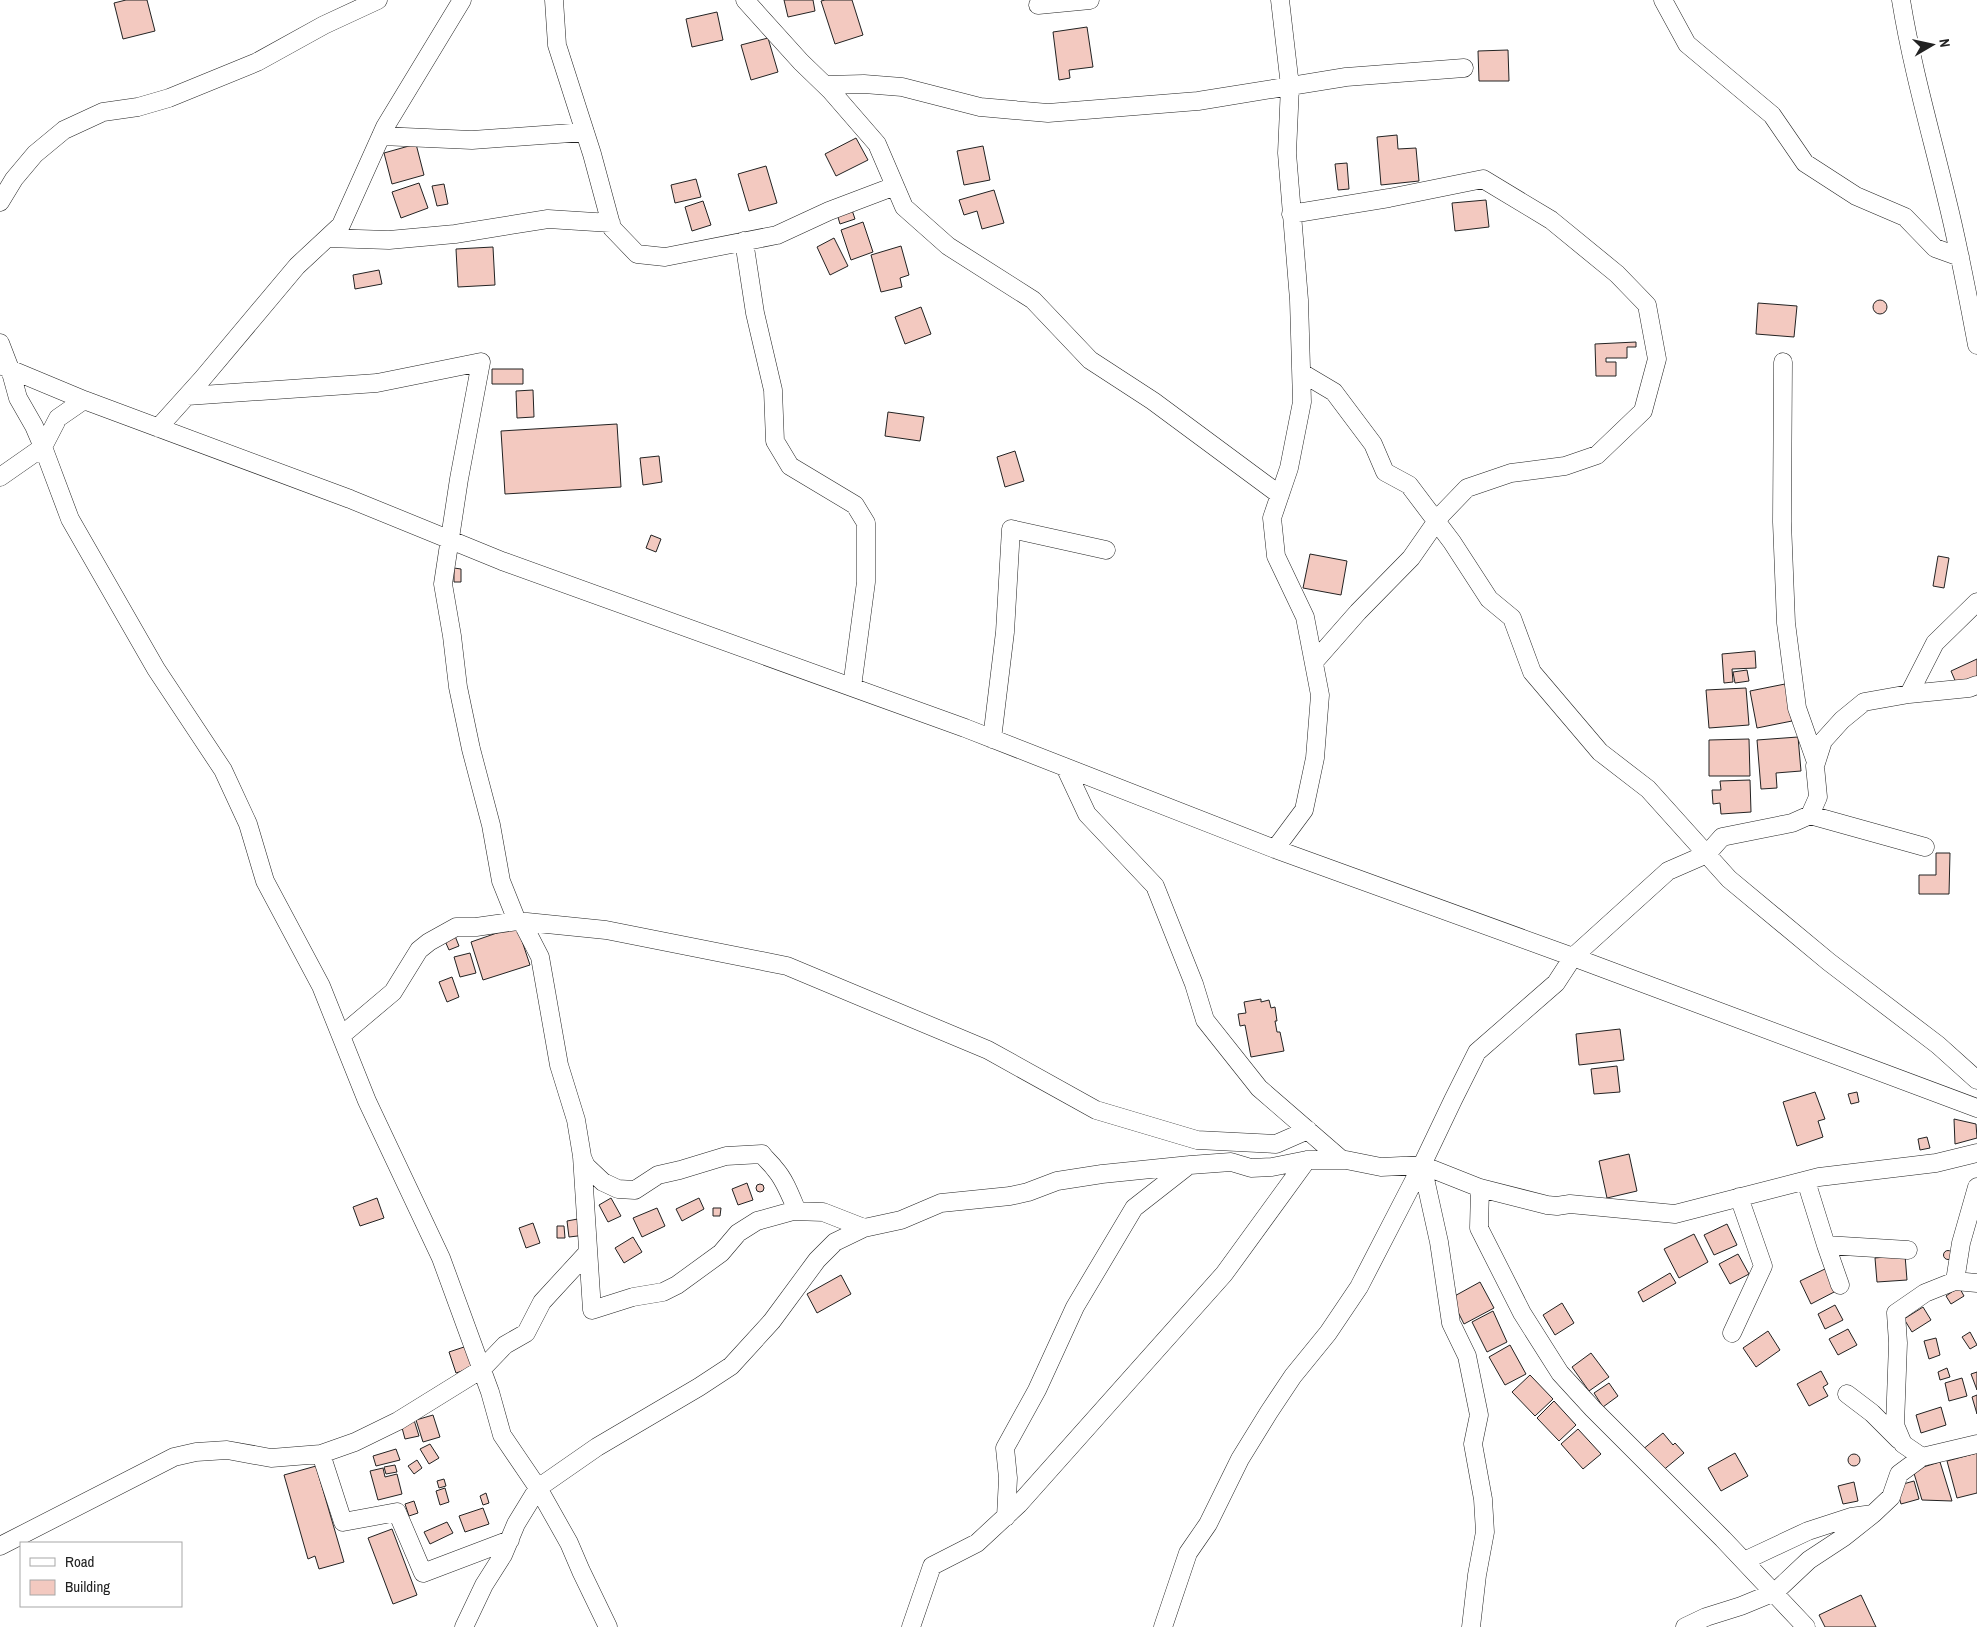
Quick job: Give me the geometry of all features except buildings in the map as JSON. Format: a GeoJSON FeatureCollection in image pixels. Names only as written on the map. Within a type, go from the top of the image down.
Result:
{"type":"FeatureCollection","features":[{"type":"Feature","properties":{"kind":"street"},"geometry":{"type":"LineString","coordinates":[[0,202],[14,179],[35,154],[64,130],[103,112],[138,107],[169,98],[257,62],[324,25],[378,0]]}},
{"type":"Feature","properties":{"kind":"street"},"geometry":{"type":"LineString","coordinates":[[158,428],[297,266],[340,226],[381,136],[462,0]]}},
{"type":"Feature","properties":{"kind":"street"},"geometry":{"type":"LineString","coordinates":[[554,0],[557,45],[585,132],[612,228],[637,254],[665,257],[777,236],[829,211],[895,186]]}},
{"type":"Feature","properties":{"kind":"street"},"geometry":{"type":"LineString","coordinates":[[745,0],[801,62],[825,85],[877,144],[904,207],[948,246],[1033,300],[1090,360],[1153,401],[1280,495]]}},
{"type":"Feature","properties":{"kind":"street"},"geometry":{"type":"LineString","coordinates":[[1038,5],[1090,0]]}},
{"type":"Feature","properties":{"kind":"street"},"geometry":{"type":"LineString","coordinates":[[1275,850],[1304,810],[1315,758],[1320,695],[1304,617],[1276,556],[1272,518],[1289,468],[1302,402],[1299,300],[1287,153],[1290,86],[1280,0]]}},
{"type":"Feature","properties":{"kind":"street"},"geometry":{"type":"LineString","coordinates":[[1663,0],[1687,44],[1772,114],[1805,163],[1856,196],[1905,217],[1935,248],[1960,257]]}},
{"type":"Feature","properties":{"kind":"street"},"geometry":{"type":"LineString","coordinates":[[1901,0],[1908,43],[1928,128],[1948,200],[1977,345]]}},
{"type":"Feature","properties":{"kind":"street"},"geometry":{"type":"LineString","coordinates":[[825,85],[864,84],[902,87],[980,107],[1048,113],[1198,101],[1346,77],[1464,68]]}},
{"type":"Feature","properties":{"kind":"street"},"geometry":{"type":"LineString","coordinates":[[381,136],[472,140],[585,132]]}},
{"type":"Feature","properties":{"kind":"street"},"geometry":{"type":"LineString","coordinates":[[1292,214],[1389,198],[1483,179],[1551,220],[1617,274],[1646,305],[1657,359],[1643,411],[1597,455],[1565,466],[1511,473],[1467,488],[1436,522],[1411,558],[1358,612],[1314,662]]}},
{"type":"Feature","properties":{"kind":"street"},"geometry":{"type":"LineString","coordinates":[[327,238],[389,240],[455,234],[548,219],[611,223]]}},
{"type":"Feature","properties":{"kind":"street"},"geometry":{"type":"LineString","coordinates":[[744,241],[755,313],[773,390],[776,441],[790,466],[855,505],[866,523],[866,582],[852,687]]}},
{"type":"Feature","properties":{"kind":"street"},"geometry":{"type":"LineString","coordinates":[[0,343],[5,367],[18,398],[34,426],[43,447],[70,520],[156,669],[223,770],[248,824],[265,881],[321,986],[367,1101],[441,1258],[482,1369],[502,1435],[538,1488],[569,1543],[608,1627]]}},
{"type":"Feature","properties":{"kind":"street"},"geometry":{"type":"LineString","coordinates":[[187,396],[378,383],[481,362],[459,479],[443,584],[458,687],[471,749],[491,825],[501,881],[517,921],[523,924],[540,957],[559,1065],[576,1120],[582,1156],[592,1310],[633,1296],[663,1292],[677,1285],[721,1253],[738,1233],[758,1221],[797,1211],[823,1212],[864,1228]]}},
{"type":"Feature","properties":{"kind":"street"},"geometry":{"type":"LineString","coordinates":[[1783,362],[1782,522],[1786,623],[1797,708],[1816,762],[1818,798],[1810,815]]}},
{"type":"Feature","properties":{"kind":"street"},"geometry":{"type":"LineString","coordinates":[[5,367],[84,400],[350,499],[502,561],[992,738],[1275,850],[1573,957],[1977,1108]]}},
{"type":"Feature","properties":{"kind":"street"},"geometry":{"type":"LineString","coordinates":[[1302,373],[1334,392],[1373,444],[1386,472],[1409,485],[1489,598],[1512,618],[1532,672],[1600,752],[1648,789],[1729,879],[1829,962],[1938,1046],[1977,1080]]}},
{"type":"Feature","properties":{"kind":"street"},"geometry":{"type":"LineString","coordinates":[[0,477],[43,447],[58,418],[84,400]]}},
{"type":"Feature","properties":{"kind":"street"},"geometry":{"type":"LineString","coordinates":[[992,738],[1005,632],[1011,529],[1106,550]]}},
{"type":"Feature","properties":{"kind":"street"},"geometry":{"type":"LineString","coordinates":[[1910,694],[1935,643],[1977,602]]}},
{"type":"Feature","properties":{"kind":"street"},"geometry":{"type":"LineString","coordinates":[[1816,762],[1823,741],[1842,720],[1864,702],[1910,694],[1970,688],[1977,685]]}},
{"type":"Feature","properties":{"kind":"street"},"geometry":{"type":"LineString","coordinates":[[1065,767],[1087,814],[1156,886],[1194,984],[1205,1020],[1259,1088],[1342,1160]]}},
{"type":"Feature","properties":{"kind":"street"},"geometry":{"type":"LineString","coordinates":[[1162,1627],[1188,1553],[1208,1524],[1240,1460],[1268,1412],[1360,1287],[1422,1166],[1477,1052],[1556,983],[1573,957],[1668,871],[1707,854],[1722,837],[1792,823],[1810,815],[1925,847]]}},
{"type":"Feature","properties":{"kind":"street"},"geometry":{"type":"LineString","coordinates":[[342,1035],[393,992],[419,950],[429,942],[456,927],[476,927],[517,921],[606,930],[787,966],[988,1050],[1096,1110],[1197,1140],[1276,1144],[1308,1130]]}},
{"type":"Feature","properties":{"kind":"street"},"geometry":{"type":"LineString","coordinates":[[464,1627],[484,1585],[504,1555],[516,1524],[538,1488],[598,1447],[731,1366],[772,1322],[817,1260],[835,1242],[864,1228],[901,1220],[940,1203],[1010,1196],[1028,1192],[1056,1181],[1093,1175],[1190,1164],[1231,1162],[1251,1168],[1272,1167],[1307,1160],[1342,1160],[1381,1167],[1422,1166],[1480,1188],[1547,1205],[1570,1204],[1675,1214],[1819,1177],[1936,1163],[1977,1153]]}},
{"type":"Feature","properties":{"kind":"street"},"geometry":{"type":"LineString","coordinates":[[582,1156],[586,1166],[603,1182],[618,1189],[635,1190],[658,1175],[726,1156],[762,1154],[775,1169],[785,1185],[797,1211]]}},
{"type":"Feature","properties":{"kind":"street"},"geometry":{"type":"LineString","coordinates":[[911,1627],[932,1566],[977,1543],[1019,1504],[1224,1274],[1307,1160]]}},
{"type":"Feature","properties":{"kind":"street"},"geometry":{"type":"LineString","coordinates":[[1006,1517],[1008,1478],[1005,1448],[1038,1390],[1076,1307],[1134,1208],[1190,1164]]}},
{"type":"Feature","properties":{"kind":"street"},"geometry":{"type":"LineString","coordinates":[[1422,1166],[1439,1242],[1451,1323],[1467,1356],[1480,1415],[1473,1444],[1483,1499],[1485,1532],[1477,1575],[1471,1627]]}},
{"type":"Feature","properties":{"kind":"street"},"geometry":{"type":"LineString","coordinates":[[1806,1181],[1840,1285]]}},
{"type":"Feature","properties":{"kind":"street"},"geometry":{"type":"LineString","coordinates":[[1954,1281],[1961,1243],[1977,1187]]}},
{"type":"Feature","properties":{"kind":"street"},"geometry":{"type":"LineString","coordinates":[[1480,1188],[1479,1228],[1522,1313],[1560,1373],[1593,1409],[1775,1592],[1806,1627]]}},
{"type":"Feature","properties":{"kind":"street"},"geometry":{"type":"LineString","coordinates":[[1732,1333],[1763,1266],[1738,1197]]}},
{"type":"Feature","properties":{"kind":"street"},"geometry":{"type":"LineString","coordinates":[[1826,1246],[1908,1250]]}},
{"type":"Feature","properties":{"kind":"street"},"geometry":{"type":"LineString","coordinates":[[0,1546],[174,1457],[196,1452],[227,1450],[271,1458],[321,1454],[354,1442],[398,1421],[482,1369],[505,1345],[526,1333],[542,1302],[588,1252]]}},
{"type":"Feature","properties":{"kind":"street"},"geometry":{"type":"LineString","coordinates":[[1903,1444],[1894,1425],[1898,1344],[1896,1313],[1925,1293],[1954,1281],[1977,1283]]}},
{"type":"Feature","properties":{"kind":"street"},"geometry":{"type":"LineString","coordinates":[[1847,1394],[1872,1413],[1903,1444],[1922,1457]]}},
{"type":"Feature","properties":{"kind":"street"},"geometry":{"type":"LineString","coordinates":[[1685,1627],[1706,1617],[1741,1606],[1775,1592],[1809,1560],[1844,1537],[1873,1514],[1891,1497],[1899,1474],[1922,1457],[1977,1444]]}},
{"type":"Feature","properties":{"kind":"street"},"geometry":{"type":"LineString","coordinates":[[321,1454],[343,1522],[397,1512],[422,1573],[510,1540]]}},
{"type":"Feature","properties":{"kind":"street"},"geometry":{"type":"LineString","coordinates":[[1744,1560],[1808,1530],[1851,1517],[1873,1514]]}}]}
